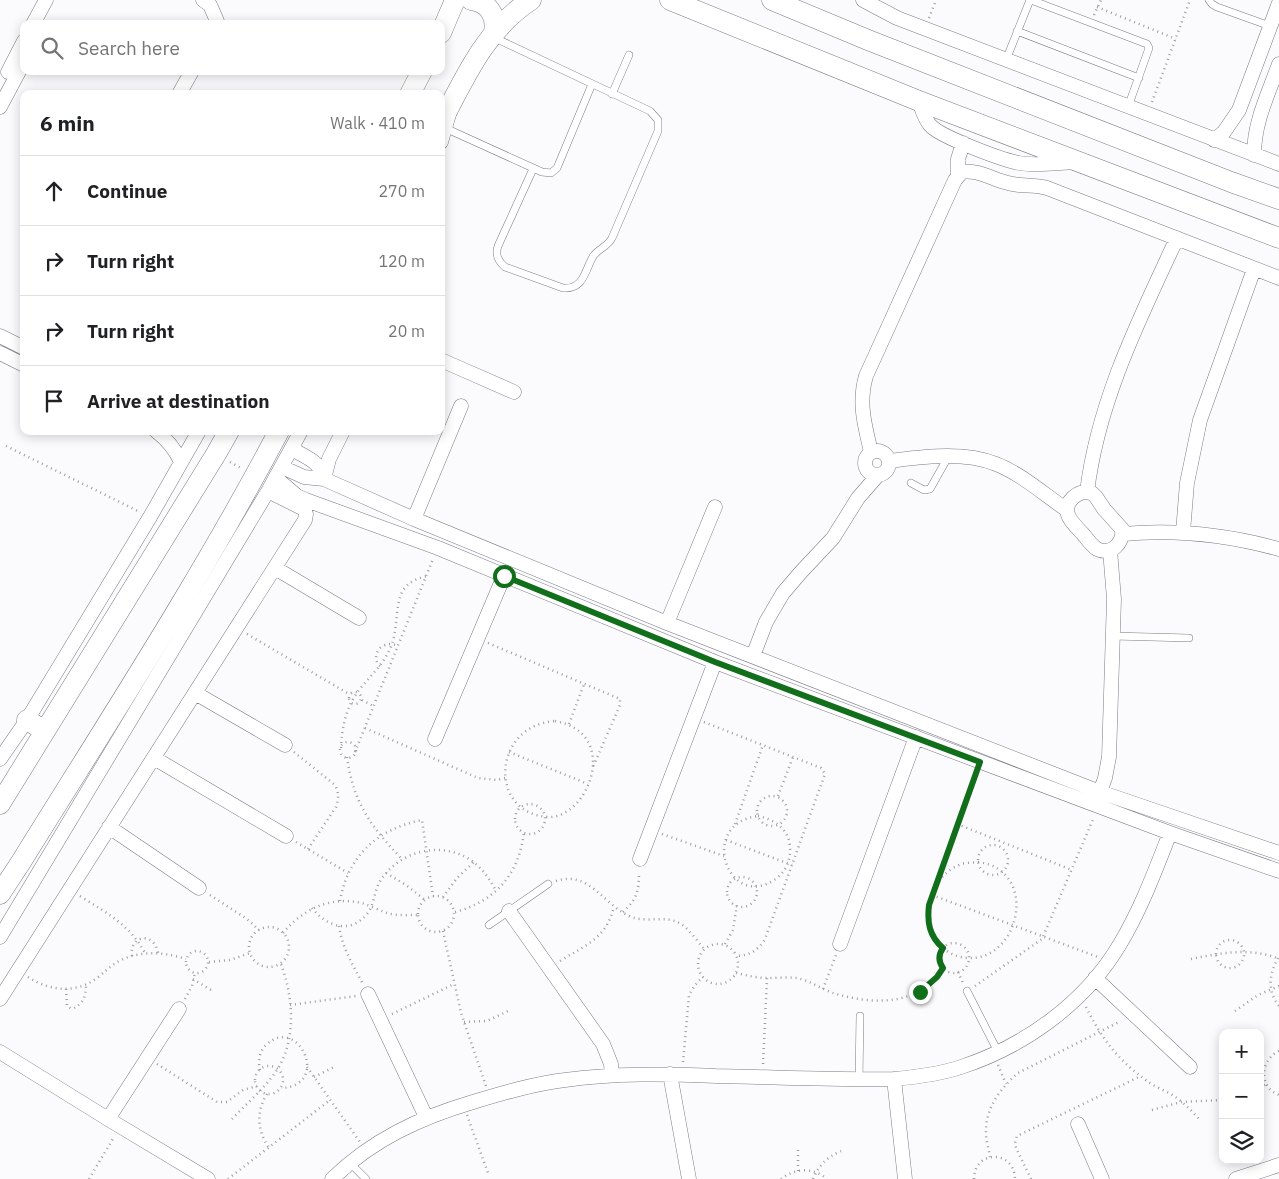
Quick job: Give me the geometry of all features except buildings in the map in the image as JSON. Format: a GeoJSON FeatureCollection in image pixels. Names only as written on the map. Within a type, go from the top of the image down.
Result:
{"type":"FeatureCollection","features":[{"type":"Feature","properties":{"kind":"main road"},"geometry":{"type":"LineString","coordinates":[[445,121],[453,100],[482,47],[507,18],[531,0]]}},
{"type":"Feature","properties":{"kind":"main road"},"geometry":{"type":"LineString","coordinates":[[670,0],[919,101],[1279,238]]}},
{"type":"Feature","properties":{"kind":"main road"},"geometry":{"type":"LineString","coordinates":[[772,0],[868,40],[1279,199]]}},
{"type":"Feature","properties":{"kind":"main road"},"geometry":{"type":"LineString","coordinates":[[445,26],[460,1],[482,3],[492,12],[494,18],[492,34]]}},
{"type":"Feature","properties":{"kind":"main road"},"geometry":{"type":"LineString","coordinates":[[412,90],[420,75]]}},
{"type":"Feature","properties":{"kind":"main road"},"geometry":{"type":"LineString","coordinates":[[0,804],[227,435]]}},
{"type":"Feature","properties":{"kind":"main road"},"geometry":{"type":"LineString","coordinates":[[0,894],[190,604],[277,435]]}},
{"type":"Feature","properties":{"kind":"main road"},"geometry":{"type":"LineString","coordinates":[[27,720],[45,731]]}},
{"type":"Feature","properties":{"kind":"main road"},"geometry":{"type":"LineString","coordinates":[[0,882],[21,862]]}},
{"type":"Feature","properties":{"kind":"street"},"geometry":{"type":"LineString","coordinates":[[35,20],[46,0]]}},
{"type":"Feature","properties":{"kind":"street"},"geometry":{"type":"LineString","coordinates":[[46,20],[56,0]]}},
{"type":"Feature","properties":{"kind":"street"},"geometry":{"type":"LineString","coordinates":[[203,0],[210,5],[217,20]]}},
{"type":"Feature","properties":{"kind":"street"},"geometry":{"type":"LineString","coordinates":[[863,0],[897,18],[1279,164]]}},
{"type":"Feature","properties":{"kind":"street"},"geometry":{"type":"LineString","coordinates":[[1214,140],[1224,132],[1239,110],[1279,3]]}},
{"type":"Feature","properties":{"kind":"street"},"geometry":{"type":"LineString","coordinates":[[0,86],[20,48]]}},
{"type":"Feature","properties":{"kind":"street"},"geometry":{"type":"LineString","coordinates":[[1254,155],[1259,117],[1279,64]]}},
{"type":"Feature","properties":{"kind":"street"},"geometry":{"type":"LineString","coordinates":[[0,107],[20,70]]}},
{"type":"Feature","properties":{"kind":"street"},"geometry":{"type":"LineString","coordinates":[[182,90],[190,75]]}},
{"type":"Feature","properties":{"kind":"street"},"geometry":{"type":"LineString","coordinates":[[919,101],[926,120],[936,131],[980,150],[1019,163],[1042,164],[1078,161]]}},
{"type":"Feature","properties":{"kind":"street"},"geometry":{"type":"LineString","coordinates":[[964,143],[958,159],[965,173]]}},
{"type":"Feature","properties":{"kind":"street"},"geometry":{"type":"LineString","coordinates":[[878,475],[869,472],[862,410],[862,392],[866,376],[965,173],[980,150]]}},
{"type":"Feature","properties":{"kind":"street"},"geometry":{"type":"LineString","coordinates":[[965,173],[1007,183],[1047,188],[1279,278]]}},
{"type":"Feature","properties":{"kind":"street"},"geometry":{"type":"LineString","coordinates":[[1088,492],[1094,450],[1114,382],[1132,336],[1177,238]]}},
{"type":"Feature","properties":{"kind":"street"},"geometry":{"type":"LineString","coordinates":[[1183,532],[1190,458],[1200,420],[1254,268]]}},
{"type":"Feature","properties":{"kind":"street"},"geometry":{"type":"LineString","coordinates":[[0,336],[20,346]]}},
{"type":"Feature","properties":{"kind":"street"},"geometry":{"type":"LineString","coordinates":[[0,354],[20,363]]}},
{"type":"Feature","properties":{"kind":"street"},"geometry":{"type":"LineString","coordinates":[[445,362],[514,392]]}},
{"type":"Feature","properties":{"kind":"street"},"geometry":{"type":"LineString","coordinates":[[414,519],[461,406]]}},
{"type":"Feature","properties":{"kind":"street"},"geometry":{"type":"LineString","coordinates":[[161,435],[176,451],[181,462]]}},
{"type":"Feature","properties":{"kind":"street"},"geometry":{"type":"LineString","coordinates":[[0,759],[27,720],[150,517],[197,435]]}},
{"type":"Feature","properties":{"kind":"street"},"geometry":{"type":"LineString","coordinates":[[0,937],[190,604],[268,491],[299,435]]}},
{"type":"Feature","properties":{"kind":"street"},"geometry":{"type":"LineString","coordinates":[[324,480],[333,449],[341,435]]}},
{"type":"Feature","properties":{"kind":"street"},"geometry":{"type":"LineString","coordinates":[[292,449],[316,463],[324,480]]}},
{"type":"Feature","properties":{"kind":"street"},"geometry":{"type":"LineString","coordinates":[[753,656],[766,622],[783,594],[800,572],[833,538],[858,498],[878,475],[886,470],[889,462],[884,453],[880,451],[868,458],[858,498]]}},
{"type":"Feature","properties":{"kind":"street"},"geometry":{"type":"LineString","coordinates":[[889,462],[948,457],[970,458],[997,464],[1013,472],[1067,510],[1070,519],[1095,547],[1102,550],[1110,550],[1119,544],[1123,534],[1119,524],[1104,509],[1096,497],[1088,492],[1075,496],[1071,499],[1067,510]]}},
{"type":"Feature","properties":{"kind":"street"},"geometry":{"type":"LineString","coordinates":[[279,472],[324,480],[667,623],[1100,792],[1279,853]]}},
{"type":"Feature","properties":{"kind":"street"},"geometry":{"type":"LineString","coordinates":[[279,472],[293,493],[306,500],[438,548],[715,662],[1170,833],[1279,870]]}},
{"type":"Feature","properties":{"kind":"street"},"geometry":{"type":"LineString","coordinates":[[0,999],[305,520],[306,514],[304,510],[268,491]]}},
{"type":"Feature","properties":{"kind":"street"},"geometry":{"type":"LineString","coordinates":[[667,623],[715,507]]}},
{"type":"Feature","properties":{"kind":"street"},"geometry":{"type":"LineString","coordinates":[[1123,534],[1183,532],[1238,540],[1279,549]]}},
{"type":"Feature","properties":{"kind":"street"},"geometry":{"type":"LineString","coordinates":[[1100,792],[1105,778],[1108,758],[1114,591],[1110,550]]}},
{"type":"Feature","properties":{"kind":"street"},"geometry":{"type":"LineString","coordinates":[[275,568],[359,618]]}},
{"type":"Feature","properties":{"kind":"street"},"geometry":{"type":"LineString","coordinates":[[435,739],[504,576]]}},
{"type":"Feature","properties":{"kind":"street"},"geometry":{"type":"LineString","coordinates":[[640,859],[715,662]]}},
{"type":"Feature","properties":{"kind":"street"},"geometry":{"type":"LineString","coordinates":[[195,692],[285,745]]}},
{"type":"Feature","properties":{"kind":"street"},"geometry":{"type":"LineString","coordinates":[[840,944],[916,738]]}},
{"type":"Feature","properties":{"kind":"street"},"geometry":{"type":"LineString","coordinates":[[154,758],[286,836]]}},
{"type":"Feature","properties":{"kind":"street"},"geometry":{"type":"LineString","coordinates":[[110,827],[199,888]]}},
{"type":"Feature","properties":{"kind":"street"},"geometry":{"type":"LineString","coordinates":[[332,1179],[349,1162],[366,1150],[394,1132],[426,1117],[512,1090],[564,1080],[612,1075],[676,1074],[859,1080],[894,1079],[920,1077],[960,1068],[996,1054],[1034,1032],[1067,1008],[1095,978],[1120,945],[1139,909],[1170,833]]}},
{"type":"Feature","properties":{"kind":"street"},"geometry":{"type":"LineString","coordinates":[[509,911],[603,1044],[610,1059],[612,1075]]}},
{"type":"Feature","properties":{"kind":"street"},"geometry":{"type":"LineString","coordinates":[[1095,978],[1190,1067]]}},
{"type":"Feature","properties":{"kind":"street"},"geometry":{"type":"LineString","coordinates":[[368,994],[426,1117]]}},
{"type":"Feature","properties":{"kind":"street"},"geometry":{"type":"LineString","coordinates":[[108,1119],[178,1009]]}},
{"type":"Feature","properties":{"kind":"street"},"geometry":{"type":"LineString","coordinates":[[0,1052],[208,1179]]}},
{"type":"Feature","properties":{"kind":"street"},"geometry":{"type":"LineString","coordinates":[[676,1074],[689,1179]]}},
{"type":"Feature","properties":{"kind":"street"},"geometry":{"type":"LineString","coordinates":[[894,1079],[905,1179]]}},
{"type":"Feature","properties":{"kind":"street"},"geometry":{"type":"LineString","coordinates":[[1078,1124],[1102,1179]]}},
{"type":"Feature","properties":{"kind":"street"},"geometry":{"type":"LineString","coordinates":[[1236,1179],[1279,1165]]}},
{"type":"Feature","properties":{"kind":"lane"},"geometry":{"type":"LineString","coordinates":[[1006,60],[1030,0],[1091,22],[1147,44],[1149,48],[1128,107]]}},
{"type":"Feature","properties":{"kind":"lane"},"geometry":{"type":"LineString","coordinates":[[1209,0],[1217,8],[1270,26]]}},
{"type":"Feature","properties":{"kind":"lane"},"geometry":{"type":"LineString","coordinates":[[1017,31],[1138,78]]}},
{"type":"Feature","properties":{"kind":"lane"},"geometry":{"type":"LineString","coordinates":[[492,34],[654,115],[658,120],[658,131],[612,238],[607,245],[595,254],[580,282],[572,288],[563,288],[505,267],[497,256],[498,246],[533,168]]}},
{"type":"Feature","properties":{"kind":"lane"},"geometry":{"type":"LineString","coordinates":[[612,94],[629,55]]}},
{"type":"Feature","properties":{"kind":"lane"},"geometry":{"type":"LineString","coordinates":[[445,127],[546,174],[551,173],[557,168],[592,84]]}},
{"type":"Feature","properties":{"kind":"lane"},"geometry":{"type":"LineString","coordinates":[[911,483],[924,490],[930,489],[948,457]]}},
{"type":"Feature","properties":{"kind":"lane"},"geometry":{"type":"LineString","coordinates":[[1113,636],[1189,638]]}},
{"type":"Feature","properties":{"kind":"lane"},"geometry":{"type":"LineString","coordinates":[[489,925],[548,884]]}},
{"type":"Feature","properties":{"kind":"lane"},"geometry":{"type":"LineString","coordinates":[[967,991],[996,1054]]}},
{"type":"Feature","properties":{"kind":"lane"},"geometry":{"type":"LineString","coordinates":[[859,1080],[860,1016]]}},
{"type":"Feature","properties":{"kind":"lane"},"geometry":{"type":"LineString","coordinates":[[349,1162],[366,1179]]}},
{"type":"Feature","properties":{"kind":"path"},"geometry":{"type":"LineString","coordinates":[[925,28],[936,0]]}},
{"type":"Feature","properties":{"kind":"path"},"geometry":{"type":"LineString","coordinates":[[1091,22],[1101,0]]}},
{"type":"Feature","properties":{"kind":"path"},"geometry":{"type":"LineString","coordinates":[[1147,115],[1190,0]]}},
{"type":"Feature","properties":{"kind":"path"},"geometry":{"type":"LineString","coordinates":[[1097,8],[1176,38]]}},
{"type":"Feature","properties":{"kind":"path"},"geometry":{"type":"LineString","coordinates":[[6,446],[150,517]]}},
{"type":"Feature","properties":{"kind":"path"},"geometry":{"type":"LineString","coordinates":[[216,454],[255,476]]}},
{"type":"Feature","properties":{"kind":"path"},"geometry":{"type":"LineString","coordinates":[[347,758],[351,757],[355,752],[438,548]]}},
{"type":"Feature","properties":{"kind":"path"},"geometry":{"type":"LineString","coordinates":[[402,859],[371,825],[358,799],[349,772],[347,758],[341,754],[343,723],[351,703],[380,666],[392,644],[400,597],[410,582],[427,576]]}},
{"type":"Feature","properties":{"kind":"path"},"geometry":{"type":"LineString","coordinates":[[237,627],[349,694]]}},
{"type":"Feature","properties":{"kind":"path"},"geometry":{"type":"LineString","coordinates":[[478,639],[617,697],[621,702],[592,769],[588,784],[579,800],[564,814],[550,817],[528,812],[521,807],[509,792],[506,778],[506,761],[513,744],[536,724],[554,721],[580,731],[592,747],[592,769]]}},
{"type":"Feature","properties":{"kind":"path"},"geometry":{"type":"LineString","coordinates":[[380,666],[377,663],[376,657],[378,649],[383,645],[398,645]]}},
{"type":"Feature","properties":{"kind":"path"},"geometry":{"type":"LineString","coordinates":[[568,725],[584,684]]}},
{"type":"Feature","properties":{"kind":"path"},"geometry":{"type":"LineString","coordinates":[[349,694],[353,691],[358,692]]}},
{"type":"Feature","properties":{"kind":"path"},"geometry":{"type":"LineString","coordinates":[[358,692],[361,700]]}},
{"type":"Feature","properties":{"kind":"path"},"geometry":{"type":"LineString","coordinates":[[349,694],[351,703]]}},
{"type":"Feature","properties":{"kind":"path"},"geometry":{"type":"LineString","coordinates":[[361,700],[374,706]]}},
{"type":"Feature","properties":{"kind":"path"},"geometry":{"type":"LineString","coordinates":[[351,703],[357,704],[361,700]]}},
{"type":"Feature","properties":{"kind":"path"},"geometry":{"type":"LineString","coordinates":[[694,718],[821,768],[825,774],[765,938],[761,946],[754,952],[737,956]]}},
{"type":"Feature","properties":{"kind":"path"},"geometry":{"type":"LineString","coordinates":[[365,728],[478,778],[497,780],[506,778]]}},
{"type":"Feature","properties":{"kind":"path"},"geometry":{"type":"LineString","coordinates":[[341,748],[342,744],[348,742],[354,745],[355,752]]}},
{"type":"Feature","properties":{"kind":"path"},"geometry":{"type":"LineString","coordinates":[[285,745],[335,785],[338,792],[339,800],[336,807],[308,849]]}},
{"type":"Feature","properties":{"kind":"path"},"geometry":{"type":"LineString","coordinates":[[734,826],[749,817],[758,816],[774,820],[779,824],[786,832],[790,847],[788,863],[779,876],[765,885],[756,886],[741,883],[726,864],[724,856],[725,840],[734,826],[763,745]]}},
{"type":"Feature","properties":{"kind":"path"},"geometry":{"type":"LineString","coordinates":[[509,752],[588,784]]}},
{"type":"Feature","properties":{"kind":"path"},"geometry":{"type":"LineString","coordinates":[[778,796],[793,757]]}},
{"type":"Feature","properties":{"kind":"path"},"geometry":{"type":"LineString","coordinates":[[934,888],[952,868],[960,864],[978,862],[995,866],[1003,872],[1014,886],[1016,895],[1016,915],[1004,941],[990,954],[981,957],[969,958],[955,955],[943,948],[934,939],[928,922],[934,888],[980,762]]}},
{"type":"Feature","properties":{"kind":"path"},"geometry":{"type":"LineString","coordinates":[[769,795],[778,796],[786,803],[787,813],[783,822],[775,826],[766,825],[758,816],[757,807],[761,799],[769,795]]}},
{"type":"Feature","properties":{"kind":"path"},"geometry":{"type":"LineString","coordinates":[[525,805],[536,805],[544,816],[544,822],[538,831],[534,833],[524,832],[516,825],[515,815],[525,805]]}},
{"type":"Feature","properties":{"kind":"path"},"geometry":{"type":"LineString","coordinates":[[967,991],[1037,943],[1043,936],[1099,806]]}},
{"type":"Feature","properties":{"kind":"path"},"geometry":{"type":"LineString","coordinates":[[340,901],[348,873],[363,851],[380,836],[396,827],[422,820],[433,896]]}},
{"type":"Feature","properties":{"kind":"path"},"geometry":{"type":"LineString","coordinates":[[958,824],[1072,870]]}},
{"type":"Feature","properties":{"kind":"path"},"geometry":{"type":"LineString","coordinates":[[651,830],[724,856]]}},
{"type":"Feature","properties":{"kind":"path"},"geometry":{"type":"LineString","coordinates":[[454,912],[477,904],[496,891],[505,881],[519,858],[524,832]]}},
{"type":"Feature","properties":{"kind":"path"},"geometry":{"type":"LineString","coordinates":[[286,836],[348,873]]}},
{"type":"Feature","properties":{"kind":"path"},"geometry":{"type":"LineString","coordinates":[[725,840],[792,865]]}},
{"type":"Feature","properties":{"kind":"path"},"geometry":{"type":"LineString","coordinates":[[990,845],[1001,847],[1008,855],[1008,866],[996,876],[986,874],[981,870],[978,862],[978,855],[985,847],[990,845]]}},
{"type":"Feature","properties":{"kind":"path"},"geometry":{"type":"LineString","coordinates":[[312,908],[328,924],[339,926],[358,922],[372,907],[379,883],[386,873],[402,859],[426,850],[455,852],[474,862],[490,878],[496,891]]}},
{"type":"Feature","properties":{"kind":"path"},"geometry":{"type":"LineString","coordinates":[[623,912],[637,895],[640,884],[640,859]]}},
{"type":"Feature","properties":{"kind":"path"},"geometry":{"type":"LineString","coordinates":[[442,897],[457,878],[474,862]]}},
{"type":"Feature","properties":{"kind":"path"},"geometry":{"type":"LineString","coordinates":[[386,873],[406,885],[424,900]]}},
{"type":"Feature","properties":{"kind":"path"},"geometry":{"type":"LineString","coordinates":[[548,884],[570,878],[582,881],[614,906],[638,919],[674,920],[691,933],[704,949]]}},
{"type":"Feature","properties":{"kind":"path"},"geometry":{"type":"LineString","coordinates":[[747,878],[756,886],[757,895],[753,902],[745,906],[732,903],[728,895],[729,885],[736,879],[747,878]]}},
{"type":"Feature","properties":{"kind":"path"},"geometry":{"type":"LineString","coordinates":[[199,888],[247,919],[259,930]]}},
{"type":"Feature","properties":{"kind":"path"},"geometry":{"type":"LineString","coordinates":[[70,889],[125,925],[146,953]]}},
{"type":"Feature","properties":{"kind":"path"},"geometry":{"type":"LineString","coordinates":[[932,895],[1108,961]]}},
{"type":"Feature","properties":{"kind":"path"},"geometry":{"type":"LineString","coordinates":[[433,896],[442,897],[450,903],[454,912],[451,925],[443,931],[429,931],[421,925],[418,915],[420,907],[424,900],[433,896]]}},
{"type":"Feature","properties":{"kind":"path"},"geometry":{"type":"LineString","coordinates":[[283,933],[292,921],[312,908],[332,902],[347,901],[372,907],[389,914],[418,915]]}},
{"type":"Feature","properties":{"kind":"path"},"geometry":{"type":"LineString","coordinates":[[725,945],[733,930],[737,905]]}},
{"type":"Feature","properties":{"kind":"path"},"geometry":{"type":"LineString","coordinates":[[549,968],[598,937],[612,918],[614,906]]}},
{"type":"Feature","properties":{"kind":"path"},"geometry":{"type":"LineString","coordinates":[[290,1005],[368,994],[345,951],[339,926]]}},
{"type":"Feature","properties":{"kind":"path"},"geometry":{"type":"LineString","coordinates":[[269,927],[283,933],[289,946],[287,956],[281,964],[265,967],[256,962],[249,948],[252,938],[259,930],[269,927]]}},
{"type":"Feature","properties":{"kind":"path"},"geometry":{"type":"LineString","coordinates":[[443,931],[464,1022],[490,1097]]}},
{"type":"Feature","properties":{"kind":"path"},"geometry":{"type":"LineString","coordinates":[[132,956],[133,944],[145,938],[152,940],[157,945],[158,953]]}},
{"type":"Feature","properties":{"kind":"path"},"geometry":{"type":"LineString","coordinates":[[1229,940],[1237,942],[1244,952],[1242,961],[1231,968],[1220,962],[1216,954],[1219,946],[1229,940]]}},
{"type":"Feature","properties":{"kind":"path"},"geometry":{"type":"LineString","coordinates":[[950,943],[959,944],[966,950],[969,958],[967,966],[958,972],[950,972],[940,964],[939,956],[943,948],[950,943]]}},
{"type":"Feature","properties":{"kind":"path"},"geometry":{"type":"LineString","coordinates":[[714,944],[725,945],[734,951],[737,956],[738,965],[736,973],[728,981],[713,983],[703,977],[698,963],[704,949],[714,944]]}},
{"type":"Feature","properties":{"kind":"path"},"geometry":{"type":"LineString","coordinates":[[823,989],[840,944]]}},
{"type":"Feature","properties":{"kind":"path"},"geometry":{"type":"LineString","coordinates":[[199,950],[206,954],[208,966],[203,972],[195,973],[189,969],[186,959],[191,952],[199,950]]}},
{"type":"Feature","properties":{"kind":"path"},"geometry":{"type":"LineString","coordinates":[[1191,959],[1216,954],[1244,952],[1267,954],[1278,959],[1272,968],[1270,978],[1274,1000],[1279,1006]]}},
{"type":"Feature","properties":{"kind":"path"},"geometry":{"type":"LineString","coordinates":[[18,970],[35,982],[47,987],[66,989],[86,984],[113,965],[132,956],[158,953],[186,959]]}},
{"type":"Feature","properties":{"kind":"path"},"geometry":{"type":"LineString","coordinates":[[208,962],[230,960],[250,953]]}},
{"type":"Feature","properties":{"kind":"path"},"geometry":{"type":"LineString","coordinates":[[232,1119],[260,1090],[278,1069],[282,1061],[288,1039],[290,1005],[288,988],[281,964]]}},
{"type":"Feature","properties":{"kind":"path"},"geometry":{"type":"LineString","coordinates":[[736,973],[767,978],[799,979],[836,994],[861,998],[901,999],[920,992],[937,977],[943,968]]}},
{"type":"Feature","properties":{"kind":"path"},"geometry":{"type":"LineString","coordinates":[[178,1009],[186,998],[195,973]]}},
{"type":"Feature","properties":{"kind":"path"},"geometry":{"type":"LineString","coordinates":[[676,1074],[688,995],[694,984],[703,977]]}},
{"type":"Feature","properties":{"kind":"path"},"geometry":{"type":"LineString","coordinates":[[762,1077],[767,978]]}},
{"type":"Feature","properties":{"kind":"path"},"geometry":{"type":"LineString","coordinates":[[193,979],[211,990]]}},
{"type":"Feature","properties":{"kind":"path"},"geometry":{"type":"LineString","coordinates":[[66,989],[67,1006],[72,1009],[83,1002],[86,994],[86,984]]}},
{"type":"Feature","properties":{"kind":"path"},"geometry":{"type":"LineString","coordinates":[[380,1020],[454,984]]}},
{"type":"Feature","properties":{"kind":"path"},"geometry":{"type":"LineString","coordinates":[[1235,1011],[1258,995],[1279,986]]}},
{"type":"Feature","properties":{"kind":"path"},"geometry":{"type":"LineString","coordinates":[[1080,994],[1099,1032],[1112,1049],[1141,1076],[1181,1102],[1200,1120]]}},
{"type":"Feature","properties":{"kind":"path"},"geometry":{"type":"LineString","coordinates":[[464,1022],[487,1021],[508,1011]]}},
{"type":"Feature","properties":{"kind":"path"},"geometry":{"type":"LineString","coordinates":[[990,1157],[986,1133],[990,1110],[997,1094],[1006,1084],[1018,1073],[1134,1015]]}},
{"type":"Feature","properties":{"kind":"path"},"geometry":{"type":"LineString","coordinates":[[276,1039],[288,1039],[298,1043],[307,1056],[307,1068],[303,1077],[296,1084],[281,1088],[275,1093],[267,1094],[257,1086],[256,1078],[260,1070],[258,1059],[267,1044],[276,1039]]}},
{"type":"Feature","properties":{"kind":"path"},"geometry":{"type":"LineString","coordinates":[[1279,1051],[1272,1055],[1265,1066],[1264,1079],[1270,1090],[1279,1095]]}},
{"type":"Feature","properties":{"kind":"path"},"geometry":{"type":"LineString","coordinates":[[996,1054],[1006,1084]]}},
{"type":"Feature","properties":{"kind":"path"},"geometry":{"type":"LineString","coordinates":[[147,1058],[217,1102],[227,1102],[243,1090],[257,1086]]}},
{"type":"Feature","properties":{"kind":"path"},"geometry":{"type":"LineString","coordinates":[[260,1070],[270,1066],[278,1069],[283,1078],[281,1088]]}},
{"type":"Feature","properties":{"kind":"path"},"geometry":{"type":"LineString","coordinates":[[314,1077],[334,1066]]}},
{"type":"Feature","properties":{"kind":"path"},"geometry":{"type":"LineString","coordinates":[[307,1068],[366,1150]]}},
{"type":"Feature","properties":{"kind":"path"},"geometry":{"type":"LineString","coordinates":[[1031,1179],[1014,1143],[1017,1136],[1141,1076]]}},
{"type":"Feature","properties":{"kind":"path"},"geometry":{"type":"LineString","coordinates":[[267,1094],[262,1102],[259,1121],[263,1139],[269,1148]]}},
{"type":"Feature","properties":{"kind":"path"},"geometry":{"type":"LineString","coordinates":[[228,1179],[330,1100]]}},
{"type":"Feature","properties":{"kind":"path"},"geometry":{"type":"LineString","coordinates":[[1152,1110],[1181,1102],[1219,1100]]}},
{"type":"Feature","properties":{"kind":"path"},"geometry":{"type":"LineString","coordinates":[[463,1104],[488,1173]]}},
{"type":"Feature","properties":{"kind":"path"},"geometry":{"type":"LineString","coordinates":[[89,1179],[121,1127]]}},
{"type":"Feature","properties":{"kind":"path"},"geometry":{"type":"LineString","coordinates":[[798,1148],[798,1171]]}},
{"type":"Feature","properties":{"kind":"path"},"geometry":{"type":"LineString","coordinates":[[813,1179],[816,1172],[827,1159],[841,1151]]}},
{"type":"Feature","properties":{"kind":"path"},"geometry":{"type":"LineString","coordinates":[[974,1179],[977,1166],[980,1162],[990,1157],[1001,1157],[1010,1163],[1014,1179]]}},
{"type":"Feature","properties":{"kind":"path"},"geometry":{"type":"LineString","coordinates":[[781,1179],[804,1170],[816,1172],[827,1179]]}},
{"type":"Feature","properties":{"kind":"route"},"geometry":{"type":"LineString","coordinates":[[504,576],[715,662],[980,762],[929,905],[928,922],[934,939],[943,948],[939,956],[940,964],[943,968],[937,977],[920,992]]}}]}
